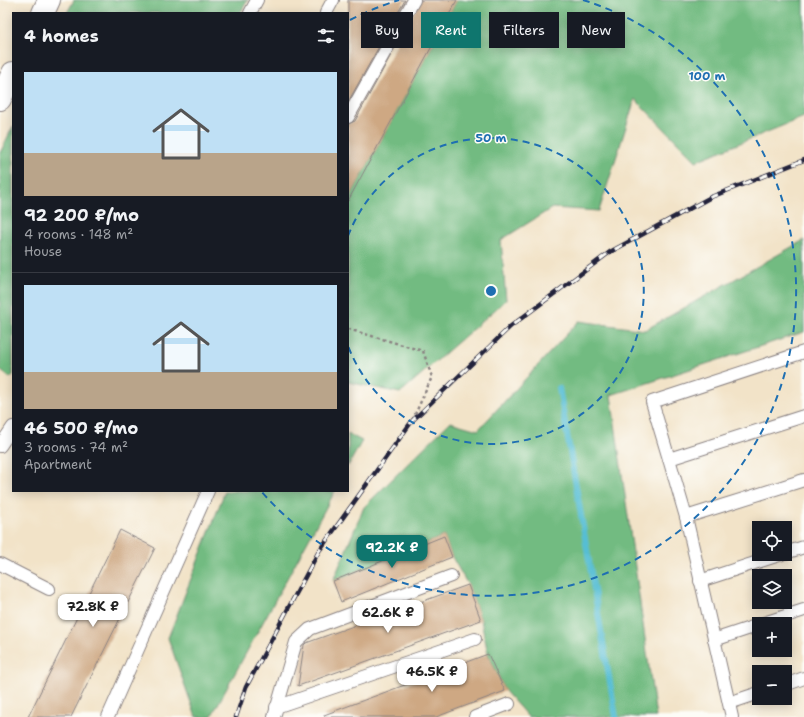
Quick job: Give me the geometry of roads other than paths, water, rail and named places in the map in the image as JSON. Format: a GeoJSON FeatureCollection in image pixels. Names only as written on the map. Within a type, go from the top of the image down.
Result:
{"type":"FeatureCollection","features":[{"type":"Feature","properties":{"kind":"street"},"geometry":{"type":"LineString","coordinates":[[43,12],[49,0]]}},
{"type":"Feature","properties":{"kind":"street"},"geometry":{"type":"LineString","coordinates":[[0,99],[12,75]]}},
{"type":"Feature","properties":{"kind":"lane"},"geometry":{"type":"LineString","coordinates":[[250,12],[256,0]]}},
{"type":"Feature","properties":{"kind":"lane"},"geometry":{"type":"LineString","coordinates":[[327,12],[333,0]]}},
{"type":"Feature","properties":{"kind":"lane"},"geometry":{"type":"LineString","coordinates":[[349,115],[414,0]]}},
{"type":"Feature","properties":{"kind":"lane"},"geometry":{"type":"LineString","coordinates":[[732,717],[686,517],[652,402],[804,352]]}},
{"type":"Feature","properties":{"kind":"lane"},"geometry":{"type":"LineString","coordinates":[[669,459],[804,416]]}},
{"type":"Feature","properties":{"kind":"lane"},"geometry":{"type":"LineString","coordinates":[[0,446],[12,428]]}},
{"type":"Feature","properties":{"kind":"lane"},"geometry":{"type":"LineString","coordinates":[[686,517],[804,480]]}},
{"type":"Feature","properties":{"kind":"lane"},"geometry":{"type":"LineString","coordinates":[[108,717],[208,492]]}},
{"type":"Feature","properties":{"kind":"lane"},"geometry":{"type":"LineString","coordinates":[[792,551],[804,547]]}},
{"type":"Feature","properties":{"kind":"lane"},"geometry":{"type":"LineString","coordinates":[[700,581],[762,561]]}},
{"type":"Feature","properties":{"kind":"lane"},"geometry":{"type":"LineString","coordinates":[[0,564],[49,590]]}},
{"type":"Feature","properties":{"kind":"lane"},"geometry":{"type":"LineString","coordinates":[[275,712],[296,642],[310,629],[452,576]]}},
{"type":"Feature","properties":{"kind":"lane"},"geometry":{"type":"LineString","coordinates":[[782,617],[804,610]]}},
{"type":"Feature","properties":{"kind":"lane"},"geometry":{"type":"LineString","coordinates":[[714,640],[752,627]]}},
{"type":"Feature","properties":{"kind":"lane"},"geometry":{"type":"LineString","coordinates":[[275,712],[475,639]]}},
{"type":"Feature","properties":{"kind":"lane"},"geometry":{"type":"LineString","coordinates":[[792,682],[804,678]]}},
{"type":"Feature","properties":{"kind":"lane"},"geometry":{"type":"LineString","coordinates":[[729,703],[752,695]]}},
{"type":"Feature","properties":{"kind":"lane"},"geometry":{"type":"LineString","coordinates":[[475,717],[510,704]]}},
{"type":"Feature","properties":{"kind":"waterway"},"geometry":{"type":"LineString","coordinates":[[559,388],[616,717]]}},
{"type":"Feature","properties":{"kind":"railway"},"geometry":{"type":"LineString","coordinates":[[236,717],[246,687],[319,551],[412,421],[511,326],[610,252],[711,197],[804,160]]}}]}
